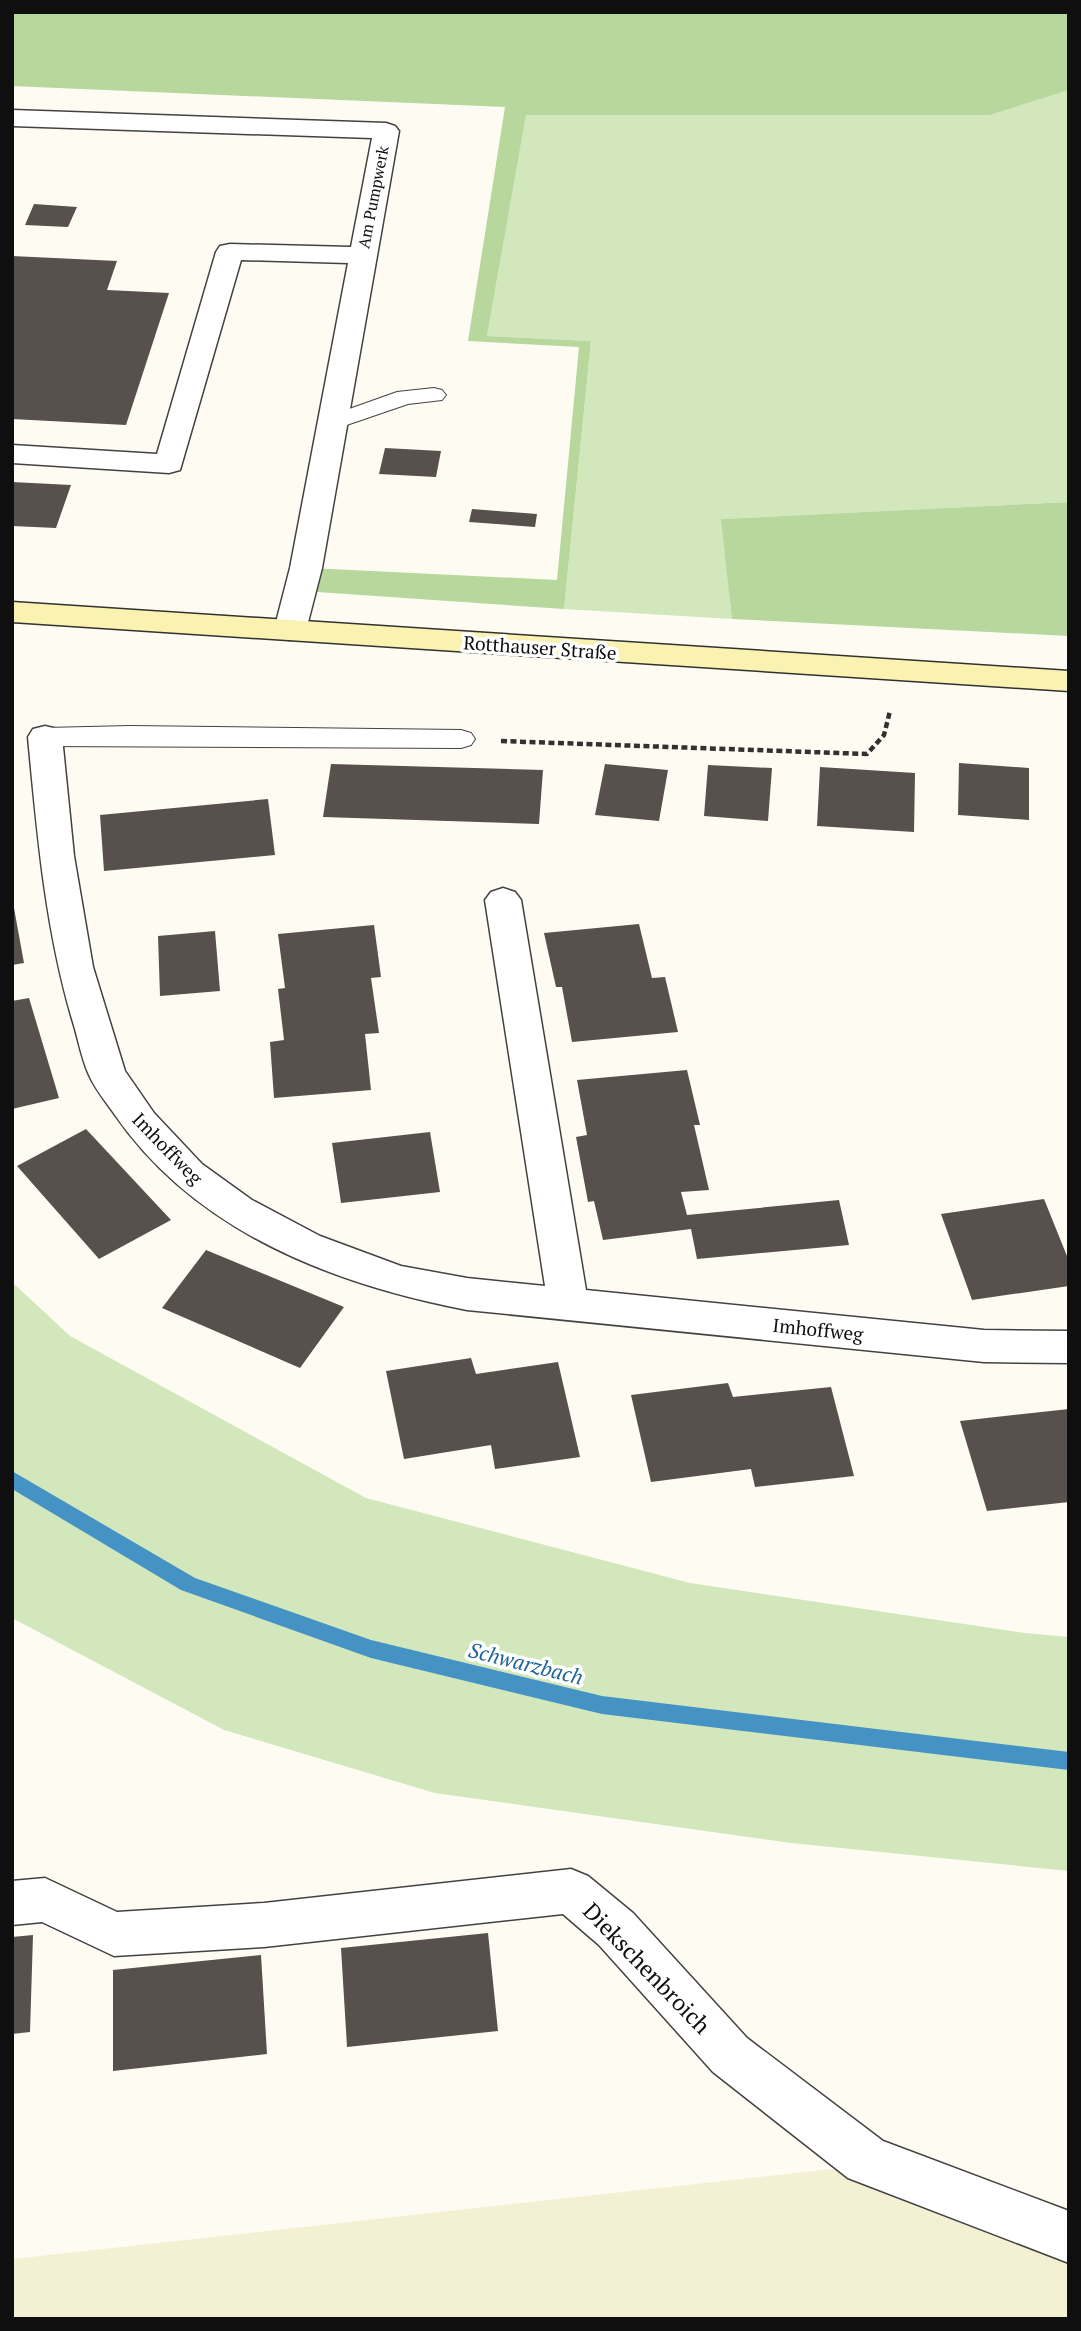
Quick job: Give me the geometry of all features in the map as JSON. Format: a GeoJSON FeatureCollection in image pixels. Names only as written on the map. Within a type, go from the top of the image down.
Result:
{"type":"FeatureCollection","features":[{"type":"Feature","properties":{"kind":"main road","name":"Rotthauser Straße"},"geometry":{"type":"LineString","coordinates":[[12,612],[1069,681]]}},
{"type":"Feature","properties":{"kind":"street","name":"Am Pumpwerk"},"geometry":{"type":"LineString","coordinates":[[12,118],[386,131],[306,568],[290,629]]}},
{"type":"Feature","properties":{"kind":"street"},"geometry":{"type":"LineString","coordinates":[[12,454],[169,464],[230,252],[362,255]]}},
{"type":"Feature","properties":{"kind":"street","name":"Imhoffweg"},"geometry":{"type":"LineString","coordinates":[[45,737],[57,856],[75,967],[107,1074],[141,1123],[198,1181],[238,1210],[306,1247],[397,1281],[467,1294],[984,1346],[1069,1347]]}},
{"type":"Feature","properties":{"kind":"street"},"geometry":{"type":"LineString","coordinates":[[503,900],[568,1303]]}},
{"type":"Feature","properties":{"kind":"street","name":"Diekschenbroich"},"geometry":{"type":"LineString","coordinates":[[12,1903],[46,1900],[114,1934],[264,1925],[571,1891],[616,1929],[730,2055],[866,2160],[1069,2237]]}},
{"type":"Feature","properties":{"kind":"lane"},"geometry":{"type":"LineString","coordinates":[[332,423],[405,397],[434,395]]}},
{"type":"Feature","properties":{"kind":"lane"},"geometry":{"type":"LineString","coordinates":[[45,737],[130,735],[461,739]]}},
{"type":"Feature","properties":{"kind":"path"},"geometry":{"type":"LineString","coordinates":[[461,739],[867,754],[883,739],[890,724],[890,671]]}},
{"type":"Feature","properties":{"kind":"shaded area"},"geometry":{"type":"Polygon","coordinates":[[[868,2165],[1069,2244],[1069,2319],[12,2319],[12,2259],[868,2165]]]}},
{"type":"Feature","properties":{"kind":"green space"},"geometry":{"type":"Polygon","coordinates":[[[12,12],[1069,12],[1069,90],[990,115],[526,115],[487,336],[591,341],[564,609],[303,591],[310,568],[557,580],[579,347],[468,341],[505,107],[12,86],[12,12]]]}},
{"type":"Feature","properties":{"kind":"green space"},"geometry":{"type":"Polygon","coordinates":[[[1069,90],[1069,502],[722,519],[732,619],[564,609],[591,341],[487,336],[526,114],[990,115],[1069,90]]]}},
{"type":"Feature","properties":{"kind":"green space"},"geometry":{"type":"Polygon","coordinates":[[[1069,502],[1069,636],[732,619],[721,519],[1069,502]]]}},
{"type":"Feature","properties":{"kind":"green space"},"geometry":{"type":"Polygon","coordinates":[[[12,1282],[70,1336],[366,1498],[690,1583],[1025,1633],[1069,1637],[1069,1871],[791,1843],[435,1793],[224,1730],[12,1618],[12,1282]]]}},
{"type":"Feature","properties":{"kind":"building"},"geometry":{"type":"Polygon","coordinates":[[[34,204],[77,207],[68,227],[25,225],[34,204]]]}},
{"type":"Feature","properties":{"kind":"building"},"geometry":{"type":"Polygon","coordinates":[[[12,256],[117,261],[107,290],[169,293],[126,425],[12,419],[12,256]]]}},
{"type":"Feature","properties":{"kind":"building"},"geometry":{"type":"Polygon","coordinates":[[[385,448],[441,451],[436,477],[379,474],[385,448]]]}},
{"type":"Feature","properties":{"kind":"building"},"geometry":{"type":"Polygon","coordinates":[[[12,482],[71,485],[56,528],[12,526],[12,482]]]}},
{"type":"Feature","properties":{"kind":"building"},"geometry":{"type":"Polygon","coordinates":[[[472,509],[537,514],[535,527],[469,522],[472,509]]]}},
{"type":"Feature","properties":{"kind":"building"},"geometry":{"type":"Polygon","coordinates":[[[959,763],[1029,768],[1029,820],[958,815],[959,763]]]}},
{"type":"Feature","properties":{"kind":"building"},"geometry":{"type":"Polygon","coordinates":[[[331,764],[543,770],[539,824],[323,817],[331,764]]]}},
{"type":"Feature","properties":{"kind":"building"},"geometry":{"type":"Polygon","coordinates":[[[605,764],[668,770],[659,821],[595,815],[605,764]]]}},
{"type":"Feature","properties":{"kind":"building"},"geometry":{"type":"Polygon","coordinates":[[[708,765],[772,768],[768,821],[704,816],[708,765]]]}},
{"type":"Feature","properties":{"kind":"building"},"geometry":{"type":"Polygon","coordinates":[[[820,767],[915,773],[914,832],[817,826],[820,767]]]}},
{"type":"Feature","properties":{"kind":"building"},"geometry":{"type":"Polygon","coordinates":[[[268,799],[275,855],[104,871],[100,815],[268,799]]]}},
{"type":"Feature","properties":{"kind":"building"},"geometry":{"type":"Polygon","coordinates":[[[12,897],[24,963],[12,965],[12,897]]]}},
{"type":"Feature","properties":{"kind":"building"},"geometry":{"type":"Polygon","coordinates":[[[639,924],[652,978],[665,977],[678,1032],[572,1042],[562,987],[556,987],[544,933],[639,924]]]}},
{"type":"Feature","properties":{"kind":"building"},"geometry":{"type":"Polygon","coordinates":[[[374,925],[381,977],[371,978],[379,1033],[365,1034],[371,1090],[274,1098],[270,1042],[284,1040],[278,989],[285,988],[278,934],[374,925]]]}},
{"type":"Feature","properties":{"kind":"building"},"geometry":{"type":"Polygon","coordinates":[[[215,931],[220,991],[160,996],[158,936],[215,931]]]}},
{"type":"Feature","properties":{"kind":"building"},"geometry":{"type":"Polygon","coordinates":[[[29,998],[59,1098],[12,1109],[12,1001],[29,998]]]}},
{"type":"Feature","properties":{"kind":"building"},"geometry":{"type":"Polygon","coordinates":[[[687,1070],[700,1125],[694,1125],[709,1190],[681,1192],[687,1215],[839,1200],[849,1245],[697,1259],[691,1229],[603,1240],[594,1201],[588,1202],[576,1137],[587,1135],[577,1080],[687,1070]]]}},
{"type":"Feature","properties":{"kind":"building"},"geometry":{"type":"Polygon","coordinates":[[[86,1129],[171,1220],[99,1259],[17,1166],[86,1129]]]}},
{"type":"Feature","properties":{"kind":"building"},"geometry":{"type":"Polygon","coordinates":[[[430,1132],[440,1192],[341,1203],[332,1143],[430,1132]]]}},
{"type":"Feature","properties":{"kind":"building"},"geometry":{"type":"Polygon","coordinates":[[[1044,1199],[1069,1261],[1069,1286],[972,1300],[941,1214],[1044,1199]]]}},
{"type":"Feature","properties":{"kind":"building"},"geometry":{"type":"Polygon","coordinates":[[[206,1250],[344,1307],[300,1368],[162,1308],[206,1250]]]}},
{"type":"Feature","properties":{"kind":"building"},"geometry":{"type":"Polygon","coordinates":[[[471,1358],[476,1374],[558,1362],[580,1457],[495,1469],[491,1445],[404,1459],[386,1371],[471,1358]]]}},
{"type":"Feature","properties":{"kind":"building"},"geometry":{"type":"Polygon","coordinates":[[[728,1383],[733,1397],[831,1387],[854,1476],[755,1487],[751,1469],[651,1482],[631,1395],[728,1383]]]}},
{"type":"Feature","properties":{"kind":"building"},"geometry":{"type":"Polygon","coordinates":[[[1069,1409],[1069,1502],[987,1511],[960,1421],[1069,1409]]]}},
{"type":"Feature","properties":{"kind":"building"},"geometry":{"type":"Polygon","coordinates":[[[488,1933],[498,2031],[347,2047],[341,1948],[488,1933]]]}},
{"type":"Feature","properties":{"kind":"building"},"geometry":{"type":"Polygon","coordinates":[[[33,1935],[30,2032],[12,2034],[12,1937],[33,1935]]]}},
{"type":"Feature","properties":{"kind":"building"},"geometry":{"type":"Polygon","coordinates":[[[261,1955],[267,2054],[113,2071],[113,1970],[261,1955]]]}},
{"type":"Feature","properties":{"kind":"waterway","name":"Schwarzbach"},"geometry":{"type":"LineString","coordinates":[[12,1479],[188,1584],[371,1649],[602,1705],[1069,1761]]}}]}
